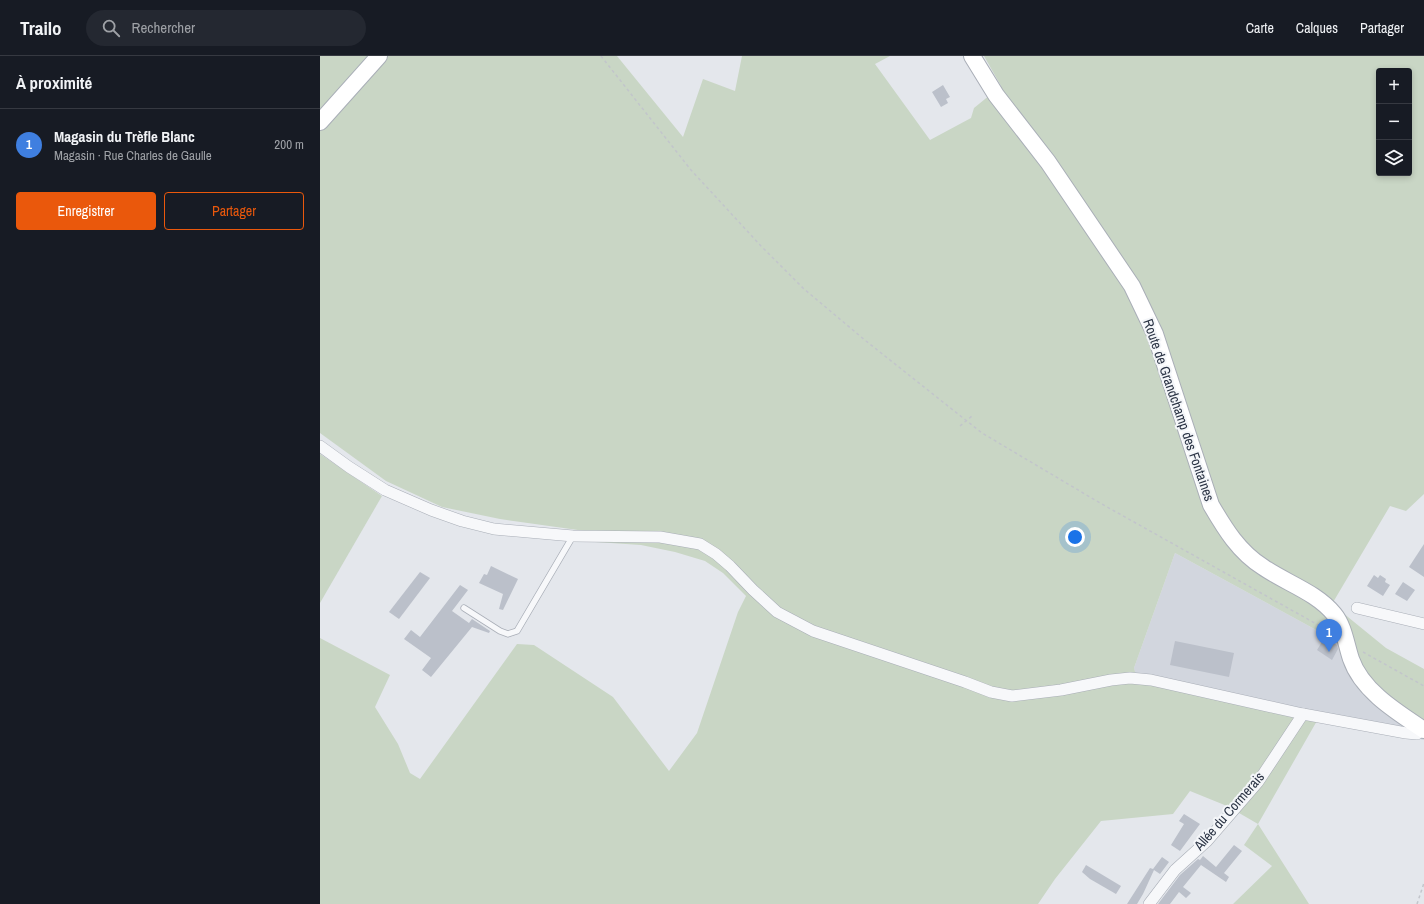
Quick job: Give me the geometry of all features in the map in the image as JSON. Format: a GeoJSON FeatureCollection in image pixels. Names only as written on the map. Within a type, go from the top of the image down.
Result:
{"type":"FeatureCollection","features":[{"type":"Feature","properties":{"kind":"street"},"geometry":{"type":"LineString","coordinates":[[320,122],[379,56]]}},
{"type":"Feature","properties":{"kind":"street","name":"Route de Grandchamp des Fontaines"},"geometry":{"type":"LineString","coordinates":[[972,56],[996,95],[1067,189],[1132,286],[1144,308],[1155,334],[1211,505],[1225,529],[1242,550],[1262,567],[1326,605],[1335,615],[1354,667],[1364,682],[1381,699],[1423,729]]}},
{"type":"Feature","properties":{"kind":"street"},"geometry":{"type":"LineString","coordinates":[[320,446],[385,490],[431,510],[462,521],[494,529],[573,536],[660,537],[700,544],[716,554],[730,566],[777,612],[813,631],[991,692],[1012,696],[1061,690],[1111,680],[1130,678],[1151,680],[1206,691],[1303,714],[1406,733],[1416,734],[1423,729]]}},
{"type":"Feature","properties":{"kind":"street"},"geometry":{"type":"LineString","coordinates":[[1357,608],[1424,624]]}},
{"type":"Feature","properties":{"kind":"street","name":"Allée du Cormerais"},"geometry":{"type":"LineString","coordinates":[[1149,904],[1175,870],[1207,841],[1258,782],[1303,714]]}},
{"type":"Feature","properties":{"kind":"lane"},"geometry":{"type":"LineString","coordinates":[[464,608],[500,631],[508,634],[517,631],[573,536]]}},
{"type":"Feature","properties":{"kind":"path"},"geometry":{"type":"LineString","coordinates":[[601,56],[691,170],[761,246],[804,289],[866,342],[982,433],[1100,503],[1325,628],[1424,686]]}},
{"type":"Feature","properties":{"kind":"path"},"geometry":{"type":"LineString","coordinates":[[960,426],[972,416]]}},
{"type":"Feature","properties":{"kind":"path"},"geometry":{"type":"LineString","coordinates":[[1417,904],[1424,883]]}},
{"type":"Feature","properties":{"kind":"shaded area"},"geometry":{"type":"Polygon","coordinates":[[[1175,553],[1342,644],[1424,723],[1424,740],[1137,683],[1134,668],[1175,553]]]}},
{"type":"Feature","properties":{"kind":"green space"},"geometry":{"type":"Polygon","coordinates":[[[320,56],[617,56],[683,137],[703,79],[735,91],[742,56],[890,56],[875,64],[930,140],[971,118],[974,108],[1001,86],[984,56],[1424,56],[1424,494],[1406,511],[1390,506],[1332,604],[1386,648],[1424,669],[1424,723],[1385,696],[1342,644],[1175,553],[1134,668],[1138,683],[1318,719],[1258,824],[1227,806],[1190,791],[1173,814],[1101,821],[1055,879],[1038,904],[320,904],[320,638],[390,675],[375,707],[398,744],[410,773],[420,779],[517,644],[534,645],[613,697],[669,771],[697,733],[738,612],[746,596],[723,573],[705,561],[675,552],[641,545],[580,541],[585,531],[500,519],[442,507],[386,481],[320,433],[320,56]]]}},
{"type":"Feature","properties":{"kind":"green space"},"geometry":{"type":"Polygon","coordinates":[[[320,454],[382,496],[320,603],[320,454]]]}},
{"type":"Feature","properties":{"kind":"green space"},"geometry":{"type":"Polygon","coordinates":[[[1258,824],[1309,904],[1233,904],[1272,866],[1244,845],[1258,824]]]}},
{"type":"Feature","properties":{"kind":"building"},"geometry":{"type":"Polygon","coordinates":[[[943,85],[950,97],[946,99],[948,103],[941,107],[932,92],[943,85]]]}},
{"type":"Feature","properties":{"kind":"building"},"geometry":{"type":"Polygon","coordinates":[[[1424,544],[1424,577],[1409,567],[1424,544]]]}},
{"type":"Feature","properties":{"kind":"building"},"geometry":{"type":"Polygon","coordinates":[[[491,566],[518,579],[503,610],[499,609],[503,594],[479,583],[484,574],[487,575],[491,566]]]}},
{"type":"Feature","properties":{"kind":"building"},"geometry":{"type":"Polygon","coordinates":[[[420,572],[430,578],[399,619],[389,612],[420,572]]]}},
{"type":"Feature","properties":{"kind":"building"},"geometry":{"type":"Polygon","coordinates":[[[1374,575],[1378,578],[1380,575],[1386,579],[1385,582],[1390,585],[1383,596],[1367,586],[1374,575]]]}},
{"type":"Feature","properties":{"kind":"building"},"geometry":{"type":"Polygon","coordinates":[[[1403,582],[1415,590],[1407,601],[1395,594],[1403,582]]]}},
{"type":"Feature","properties":{"kind":"building"},"geometry":{"type":"Polygon","coordinates":[[[460,585],[468,590],[452,611],[469,623],[472,619],[490,631],[489,633],[472,627],[431,677],[422,670],[431,658],[404,639],[411,630],[420,637],[460,585]]]}},
{"type":"Feature","properties":{"kind":"building"},"geometry":{"type":"Polygon","coordinates":[[[1323,640],[1337,645],[1338,649],[1332,660],[1317,650],[1323,640]]]}},
{"type":"Feature","properties":{"kind":"building"},"geometry":{"type":"Polygon","coordinates":[[[1175,641],[1234,653],[1229,677],[1170,665],[1175,641]]]}},
{"type":"Feature","properties":{"kind":"building"},"geometry":{"type":"Polygon","coordinates":[[[1184,814],[1200,824],[1180,851],[1171,845],[1184,824],[1179,821],[1184,814]]]}},
{"type":"Feature","properties":{"kind":"building"},"geometry":{"type":"Polygon","coordinates":[[[1234,845],[1242,851],[1224,873],[1229,877],[1226,882],[1201,865],[1183,887],[1191,893],[1186,898],[1179,892],[1170,904],[1158,904],[1180,875],[1198,859],[1200,860],[1203,856],[1216,867],[1234,845]]]}},
{"type":"Feature","properties":{"kind":"building"},"geometry":{"type":"Polygon","coordinates":[[[1162,857],[1169,862],[1160,874],[1154,870],[1137,904],[1127,904],[1150,868],[1153,869],[1162,857]]]}},
{"type":"Feature","properties":{"kind":"building"},"geometry":{"type":"Polygon","coordinates":[[[1086,865],[1121,886],[1116,894],[1090,879],[1082,872],[1086,865]]]}},
{"type":"Feature","properties":{"kind":"place","name":"Magasin du Trèfle Blanc"},"geometry":{"type":"Point","coordinates":[1329,652]}}]}
